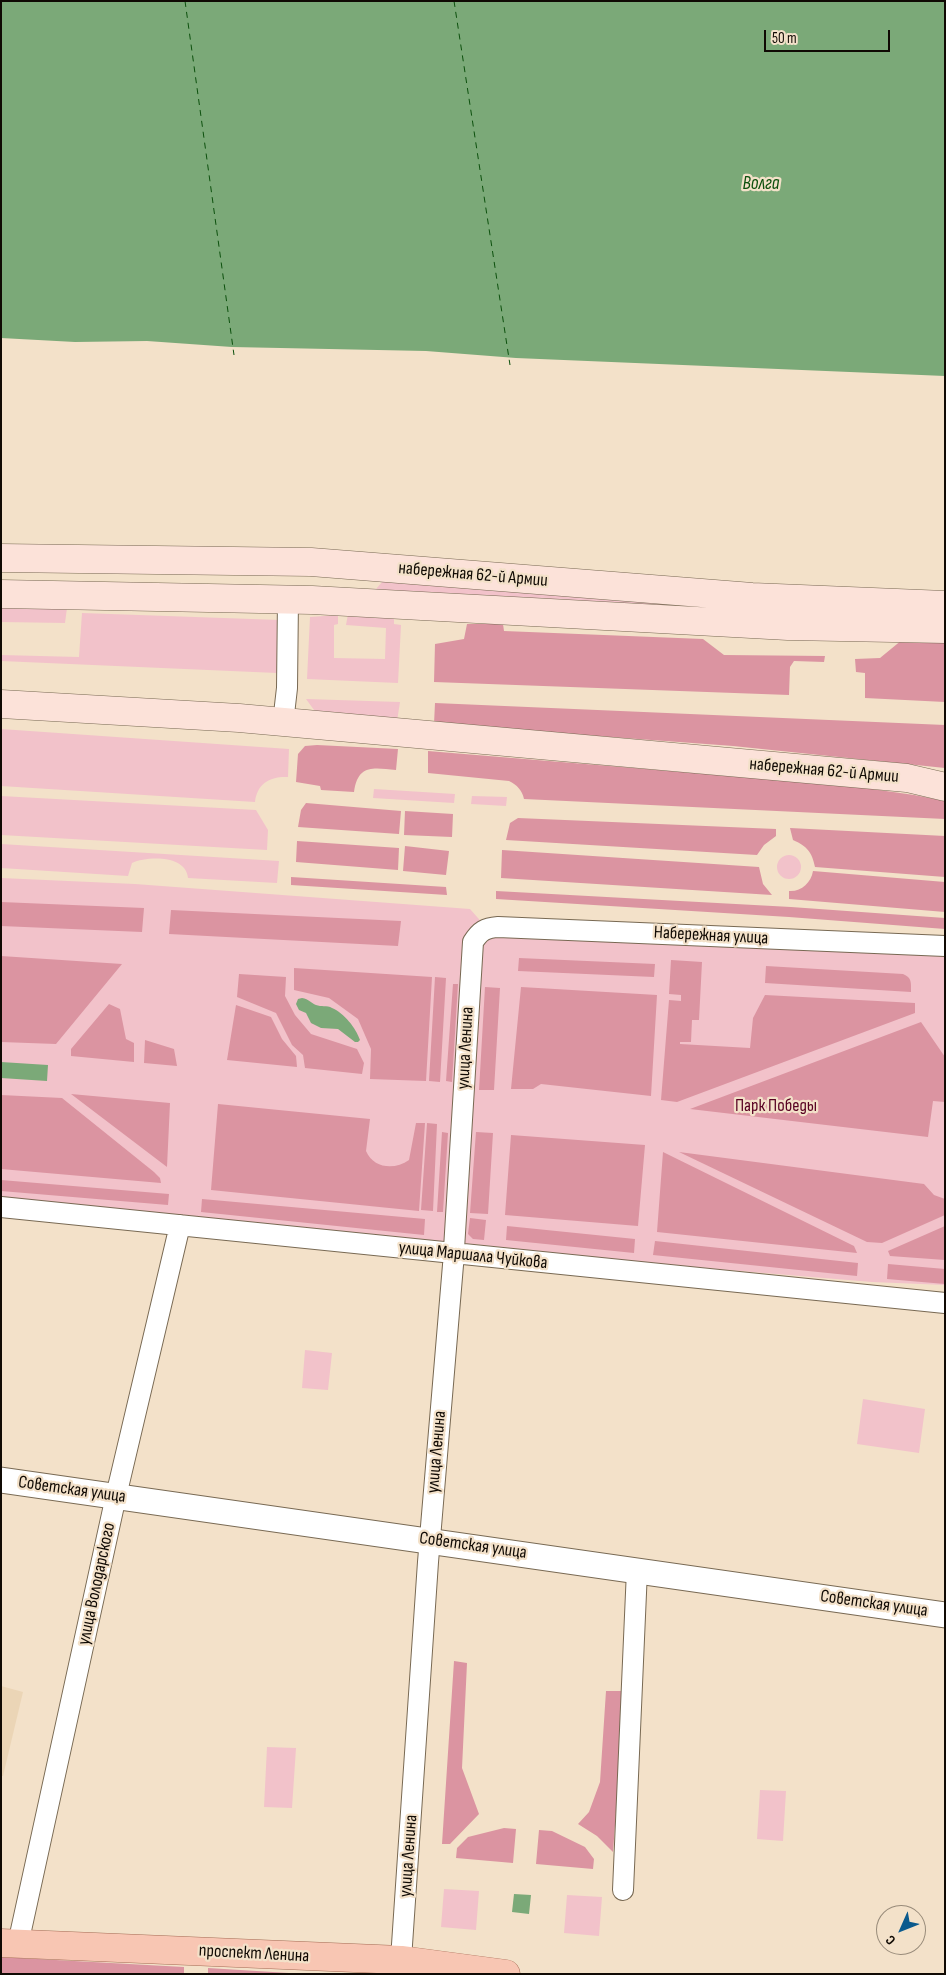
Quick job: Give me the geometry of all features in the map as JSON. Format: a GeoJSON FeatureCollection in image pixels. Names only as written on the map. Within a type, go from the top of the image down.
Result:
{"type":"FeatureCollection","features":[{"type":"Feature","properties":{"kind":"main road","name":"набережная 62-й Армии"},"geometry":{"type":"LineString","coordinates":[[1,558],[311,562],[752,597],[945,605]]}},
{"type":"Feature","properties":{"kind":"main road","name":"набережная 62-й Армии"},"geometry":{"type":"LineString","coordinates":[[1,594],[288,599],[788,626],[945,629]]}},
{"type":"Feature","properties":{"kind":"main road","name":"набережная 62-й Армии"},"geometry":{"type":"LineString","coordinates":[[1,704],[239,718],[907,778],[945,787]]}},
{"type":"Feature","properties":{"kind":"main road","name":"проспект Ленина"},"geometry":{"type":"LineString","coordinates":[[9,1943],[506,1974]]}},
{"type":"Feature","properties":{"kind":"street"},"geometry":{"type":"LineString","coordinates":[[283,723],[287,688],[288,599]]}},
{"type":"Feature","properties":{"kind":"street","name":"Набережная улица"},"geometry":{"type":"LineString","coordinates":[[480,932],[486,927],[498,926],[945,946]]}},
{"type":"Feature","properties":{"kind":"street","name":"улица Ленина"},"geometry":{"type":"LineString","coordinates":[[400,1967],[430,1540],[453,1254],[473,942],[480,932]]}},
{"type":"Feature","properties":{"kind":"street","name":"улица Маршала Чуйкова"},"geometry":{"type":"LineString","coordinates":[[1,1207],[945,1303]]}},
{"type":"Feature","properties":{"kind":"street","name":"улица Володарского"},"geometry":{"type":"LineString","coordinates":[[9,1943],[180,1225]]}},
{"type":"Feature","properties":{"kind":"street","name":"Советская улица"},"geometry":{"type":"LineString","coordinates":[[1,1480],[945,1614]]}},
{"type":"Feature","properties":{"kind":"street"},"geometry":{"type":"LineString","coordinates":[[623,1890],[637,1570]]}},
{"type":"Feature","properties":{"kind":"shaded area"},"geometry":{"type":"Polygon","coordinates":[[[1,1686],[23,1692],[3,1776],[1,1776],[1,1686]]]}},
{"type":"Feature","properties":{"kind":"green space"},"geometry":{"type":"Polygon","coordinates":[[[382,582],[678,605],[677,610],[383,595],[376,589],[382,582]]]}},
{"type":"Feature","properties":{"kind":"green space"},"geometry":{"type":"Polygon","coordinates":[[[1,606],[67,608],[65,623],[1,622],[1,606]]]}},
{"type":"Feature","properties":{"kind":"green space"},"geometry":{"type":"Polygon","coordinates":[[[82,613],[280,620],[277,673],[1,661],[1,655],[79,657],[82,613]]]}},
{"type":"Feature","properties":{"kind":"green space"},"geometry":{"type":"Polygon","coordinates":[[[394,613],[394,624],[401,625],[398,683],[307,679],[310,617],[338,615],[338,624],[334,625],[334,658],[385,659],[386,628],[346,625],[348,614],[394,613]]]}},
{"type":"Feature","properties":{"kind":"green space"},"geometry":{"type":"Polygon","coordinates":[[[467,624],[503,624],[504,631],[703,639],[724,655],[825,656],[824,662],[794,661],[790,667],[789,695],[434,682],[435,644],[464,639],[467,624]]]}},
{"type":"Feature","properties":{"kind":"green space"},"geometry":{"type":"Polygon","coordinates":[[[908,635],[945,637],[945,702],[865,698],[865,673],[856,672],[855,659],[880,658],[908,635]]]}},
{"type":"Feature","properties":{"kind":"green space"},"geometry":{"type":"Polygon","coordinates":[[[306,699],[400,702],[397,721],[317,714],[306,699]]]}},
{"type":"Feature","properties":{"kind":"green space"},"geometry":{"type":"Polygon","coordinates":[[[435,703],[945,725],[945,768],[733,746],[434,724],[435,703]]]}},
{"type":"Feature","properties":{"kind":"green space"},"geometry":{"type":"Polygon","coordinates":[[[1,729],[289,749],[288,777],[271,779],[262,785],[256,795],[255,802],[1,786],[1,729]]]}},
{"type":"Feature","properties":{"kind":"green space"},"geometry":{"type":"Polygon","coordinates":[[[305,746],[398,749],[396,770],[374,769],[363,772],[359,776],[354,792],[321,790],[320,786],[296,782],[298,754],[305,746]]]}},
{"type":"Feature","properties":{"kind":"green space"},"geometry":{"type":"Polygon","coordinates":[[[428,751],[851,786],[945,801],[945,819],[524,799],[519,788],[509,781],[428,773],[428,751]]]}},
{"type":"Feature","properties":{"kind":"green space"},"geometry":{"type":"Polygon","coordinates":[[[374,789],[455,794],[454,803],[373,798],[374,789]]]}},
{"type":"Feature","properties":{"kind":"green space"},"geometry":{"type":"Polygon","coordinates":[[[1,796],[256,810],[268,830],[267,850],[1,835],[1,796]]]}},
{"type":"Feature","properties":{"kind":"green space"},"geometry":{"type":"Polygon","coordinates":[[[472,796],[507,797],[506,806],[471,804],[472,796]]]}},
{"type":"Feature","properties":{"kind":"green space"},"geometry":{"type":"Polygon","coordinates":[[[306,803],[401,811],[399,834],[298,827],[301,810],[306,803]]]}},
{"type":"Feature","properties":{"kind":"green space"},"geometry":{"type":"Polygon","coordinates":[[[405,811],[453,814],[452,837],[404,835],[405,811]]]}},
{"type":"Feature","properties":{"kind":"green space"},"geometry":{"type":"Polygon","coordinates":[[[518,818],[776,829],[776,836],[764,845],[757,855],[506,840],[510,823],[518,818]]]}},
{"type":"Feature","properties":{"kind":"green space"},"geometry":{"type":"Polygon","coordinates":[[[790,828],[945,836],[945,877],[815,867],[808,850],[793,840],[790,828]]]}},
{"type":"Feature","properties":{"kind":"green space"},"geometry":{"type":"Polygon","coordinates":[[[297,841],[399,848],[398,870],[296,862],[297,841]]]}},
{"type":"Feature","properties":{"kind":"green space"},"geometry":{"type":"Polygon","coordinates":[[[1,844],[279,861],[277,883],[188,878],[186,870],[181,865],[165,859],[147,859],[132,863],[128,876],[1,868],[1,844]]]}},
{"type":"Feature","properties":{"kind":"green space"},"geometry":{"type":"Polygon","coordinates":[[[405,846],[449,851],[446,875],[403,871],[405,846]]]}},
{"type":"Feature","properties":{"kind":"green space"},"geometry":{"type":"Polygon","coordinates":[[[502,850],[759,867],[763,884],[772,895],[501,878],[502,850]]]}},
{"type":"Feature","properties":{"kind":"green space"},"geometry":{"type":"Polygon","coordinates":[[[789,855],[794,856],[800,862],[800,872],[794,878],[789,879],[784,878],[778,872],[777,867],[778,862],[784,856],[789,855]]]}},
{"type":"Feature","properties":{"kind":"green space"},"geometry":{"type":"Polygon","coordinates":[[[813,871],[945,882],[945,912],[789,899],[789,891],[798,890],[805,886],[813,871]]]}},
{"type":"Feature","properties":{"kind":"green space"},"geometry":{"type":"Polygon","coordinates":[[[291,877],[446,887],[447,895],[291,885],[291,877]]]}},
{"type":"Feature","properties":{"kind":"green space","name":"Парк Победы"},"geometry":{"type":"Polygon","coordinates":[[[1,878],[135,884],[470,909],[486,927],[945,946],[945,1285],[872,1282],[644,1263],[473,1244],[430,1242],[184,1215],[1,1198],[1,878]]]}},
{"type":"Feature","properties":{"kind":"green space"},"geometry":{"type":"Polygon","coordinates":[[[496,891],[791,907],[945,918],[945,929],[789,917],[496,899],[496,891]]]}},
{"type":"Feature","properties":{"kind":"green space"},"geometry":{"type":"Polygon","coordinates":[[[1,902],[144,908],[142,932],[1,926],[1,902]]]}},
{"type":"Feature","properties":{"kind":"green space"},"geometry":{"type":"Polygon","coordinates":[[[171,910],[401,921],[398,946],[169,934],[171,910]]]}},
{"type":"Feature","properties":{"kind":"green space"},"geometry":{"type":"Polygon","coordinates":[[[1,956],[122,964],[56,1044],[1,1042],[1,956]]]}},
{"type":"Feature","properties":{"kind":"green space"},"geometry":{"type":"Polygon","coordinates":[[[519,958],[655,964],[654,977],[518,971],[519,958]]]}},
{"type":"Feature","properties":{"kind":"green space"},"geometry":{"type":"Polygon","coordinates":[[[671,960],[702,962],[699,1020],[692,1020],[691,1042],[680,1042],[680,1044],[750,1048],[753,1018],[765,995],[915,1003],[915,1013],[677,1102],[661,1100],[669,1000],[681,1001],[681,995],[669,994],[671,960]]]}},
{"type":"Feature","properties":{"kind":"green space"},"geometry":{"type":"Polygon","coordinates":[[[766,966],[903,974],[910,981],[911,992],[765,983],[766,966]]]}},
{"type":"Feature","properties":{"kind":"green space"},"geometry":{"type":"Polygon","coordinates":[[[294,968],[432,977],[426,1081],[370,1079],[371,1049],[358,1019],[329,998],[294,990],[294,968]]]}},
{"type":"Feature","properties":{"kind":"green space"},"geometry":{"type":"Polygon","coordinates":[[[239,974],[286,977],[285,996],[295,1015],[311,1034],[357,1049],[364,1063],[362,1074],[305,1068],[303,1055],[292,1045],[276,1013],[237,997],[239,974]]]}},
{"type":"Feature","properties":{"kind":"green space"},"geometry":{"type":"Polygon","coordinates":[[[435,977],[446,978],[440,1082],[429,1081],[435,977]]]}},
{"type":"Feature","properties":{"kind":"green space"},"geometry":{"type":"Polygon","coordinates":[[[453,984],[458,984],[452,1082],[446,1081],[453,984]]]}},
{"type":"Feature","properties":{"kind":"green space"},"geometry":{"type":"Polygon","coordinates":[[[485,987],[500,988],[494,1090],[479,1090],[485,987]]]}},
{"type":"Feature","properties":{"kind":"green space"},"geometry":{"type":"Polygon","coordinates":[[[521,987],[657,995],[651,1096],[541,1084],[533,1089],[511,1089],[521,987]]]}},
{"type":"Feature","properties":{"kind":"green space"},"geometry":{"type":"Polygon","coordinates":[[[109,1004],[120,1009],[126,1039],[134,1043],[134,1062],[71,1056],[71,1049],[109,1004]]]}},
{"type":"Feature","properties":{"kind":"green space"},"geometry":{"type":"Polygon","coordinates":[[[236,1005],[271,1017],[282,1039],[296,1056],[297,1067],[227,1060],[236,1005]]]}},
{"type":"Feature","properties":{"kind":"green space"},"geometry":{"type":"Polygon","coordinates":[[[921,1022],[945,1057],[945,1102],[933,1101],[928,1137],[690,1109],[921,1022]]]}},
{"type":"Feature","properties":{"kind":"green space"},"geometry":{"type":"Polygon","coordinates":[[[145,1040],[174,1049],[177,1066],[144,1063],[145,1040]]]}},
{"type":"Feature","properties":{"kind":"green space"},"geometry":{"type":"Polygon","coordinates":[[[71,1094],[170,1103],[167,1167],[71,1094]]]}},
{"type":"Feature","properties":{"kind":"green space"},"geometry":{"type":"Polygon","coordinates":[[[1,1095],[62,1098],[154,1172],[160,1178],[161,1183],[1,1169],[1,1095]]]}},
{"type":"Feature","properties":{"kind":"green space"},"geometry":{"type":"Polygon","coordinates":[[[218,1104],[370,1119],[366,1151],[374,1161],[385,1166],[398,1165],[409,1160],[416,1123],[425,1123],[419,1211],[211,1190],[218,1104]]]}},
{"type":"Feature","properties":{"kind":"green space"},"geometry":{"type":"Polygon","coordinates":[[[427,1123],[437,1124],[433,1211],[421,1210],[427,1123]]]}},
{"type":"Feature","properties":{"kind":"green space"},"geometry":{"type":"Polygon","coordinates":[[[442,1132],[448,1133],[443,1212],[437,1212],[442,1132]]]}},
{"type":"Feature","properties":{"kind":"green space"},"geometry":{"type":"Polygon","coordinates":[[[476,1132],[493,1133],[488,1214],[470,1213],[476,1132]]]}},
{"type":"Feature","properties":{"kind":"green space"},"geometry":{"type":"Polygon","coordinates":[[[511,1135],[645,1145],[638,1226],[505,1215],[511,1135]]]}},
{"type":"Feature","properties":{"kind":"green space"},"geometry":{"type":"Polygon","coordinates":[[[663,1152],[854,1246],[857,1253],[657,1232],[663,1152]]]}},
{"type":"Feature","properties":{"kind":"green space"},"geometry":{"type":"Polygon","coordinates":[[[679,1152],[924,1184],[934,1195],[945,1199],[945,1215],[882,1243],[867,1242],[679,1152]]]}},
{"type":"Feature","properties":{"kind":"green space"},"geometry":{"type":"Polygon","coordinates":[[[1,1180],[169,1194],[168,1205],[1,1191],[1,1180]]]}},
{"type":"Feature","properties":{"kind":"green space"},"geometry":{"type":"Polygon","coordinates":[[[202,1199],[425,1219],[424,1235],[201,1212],[202,1199]]]}},
{"type":"Feature","properties":{"kind":"green space"},"geometry":{"type":"Polygon","coordinates":[[[470,1218],[486,1220],[484,1240],[473,1239],[468,1234],[470,1218]]]}},
{"type":"Feature","properties":{"kind":"green space"},"geometry":{"type":"Polygon","coordinates":[[[507,1226],[635,1239],[634,1253],[506,1240],[507,1226]]]}},
{"type":"Feature","properties":{"kind":"green space"},"geometry":{"type":"Polygon","coordinates":[[[945,1226],[945,1260],[890,1256],[888,1251],[945,1226]]]}},
{"type":"Feature","properties":{"kind":"green space"},"geometry":{"type":"Polygon","coordinates":[[[655,1241],[858,1263],[857,1276],[653,1255],[655,1241]]]}},
{"type":"Feature","properties":{"kind":"green space"},"geometry":{"type":"Polygon","coordinates":[[[888,1264],[945,1269],[945,1284],[887,1279],[888,1264]]]}},
{"type":"Feature","properties":{"kind":"green space"},"geometry":{"type":"Polygon","coordinates":[[[305,1350],[332,1353],[328,1390],[302,1388],[305,1350]]]}},
{"type":"Feature","properties":{"kind":"green space"},"geometry":{"type":"Polygon","coordinates":[[[863,1399],[925,1409],[919,1453],[857,1444],[863,1399]]]}},
{"type":"Feature","properties":{"kind":"green space"},"geometry":{"type":"Polygon","coordinates":[[[454,1661],[467,1663],[462,1768],[479,1814],[450,1844],[442,1844],[454,1661]]]}},
{"type":"Feature","properties":{"kind":"green space"},"geometry":{"type":"Polygon","coordinates":[[[606,1691],[625,1691],[613,1852],[597,1836],[578,1824],[589,1812],[600,1782],[606,1691]]]}},
{"type":"Feature","properties":{"kind":"green space"},"geometry":{"type":"Polygon","coordinates":[[[267,1747],[296,1748],[292,1808],[264,1807],[267,1747]]]}},
{"type":"Feature","properties":{"kind":"green space"},"geometry":{"type":"Polygon","coordinates":[[[760,1790],[786,1791],[783,1841],[757,1839],[760,1790]]]}},
{"type":"Feature","properties":{"kind":"green space"},"geometry":{"type":"Polygon","coordinates":[[[504,1828],[516,1829],[513,1863],[456,1858],[457,1848],[468,1837],[504,1828]]]}},
{"type":"Feature","properties":{"kind":"green space"},"geometry":{"type":"Polygon","coordinates":[[[539,1830],[552,1831],[585,1847],[594,1859],[593,1869],[536,1864],[539,1830]]]}},
{"type":"Feature","properties":{"kind":"green space"},"geometry":{"type":"Polygon","coordinates":[[[444,1889],[479,1891],[476,1930],[441,1927],[444,1889]]]}},
{"type":"Feature","properties":{"kind":"green space"},"geometry":{"type":"Polygon","coordinates":[[[567,1895],[602,1897],[599,1936],[564,1933],[567,1895]]]}},
{"type":"Feature","properties":{"kind":"green space"},"geometry":{"type":"Polygon","coordinates":[[[1,1957],[184,1967],[184,1974],[1,1974],[1,1957]]]}},
{"type":"Feature","properties":{"kind":"green space"},"geometry":{"type":"Polygon","coordinates":[[[208,1968],[305,1974],[208,1974],[208,1968]]]}},
{"type":"Feature","properties":{"kind":"water","name":"Волга"},"geometry":{"type":"Polygon","coordinates":[[[1,1],[945,1],[945,376],[516,358],[426,351],[232,347],[147,341],[75,342],[1,338],[1,1]]]}},
{"type":"Feature","properties":{"kind":"water"},"geometry":{"type":"Polygon","coordinates":[[[302,998],[316,1005],[330,1007],[341,1013],[353,1026],[360,1040],[355,1042],[338,1029],[321,1028],[311,1023],[306,1013],[299,1010],[296,1004],[298,999],[302,998]]]}},
{"type":"Feature","properties":{"kind":"water"},"geometry":{"type":"Polygon","coordinates":[[[1,1062],[48,1065],[47,1081],[1,1078],[1,1062]]]}},
{"type":"Feature","properties":{"kind":"water"},"geometry":{"type":"Polygon","coordinates":[[[514,1894],[531,1895],[529,1914],[512,1912],[514,1894]]]}},
{"type":"Feature","properties":{"kind":"ferry route"},"geometry":{"type":"LineString","coordinates":[[185,1],[234,355]]}},
{"type":"Feature","properties":{"kind":"ferry route"},"geometry":{"type":"LineString","coordinates":[[454,1],[510,365]]}}]}
